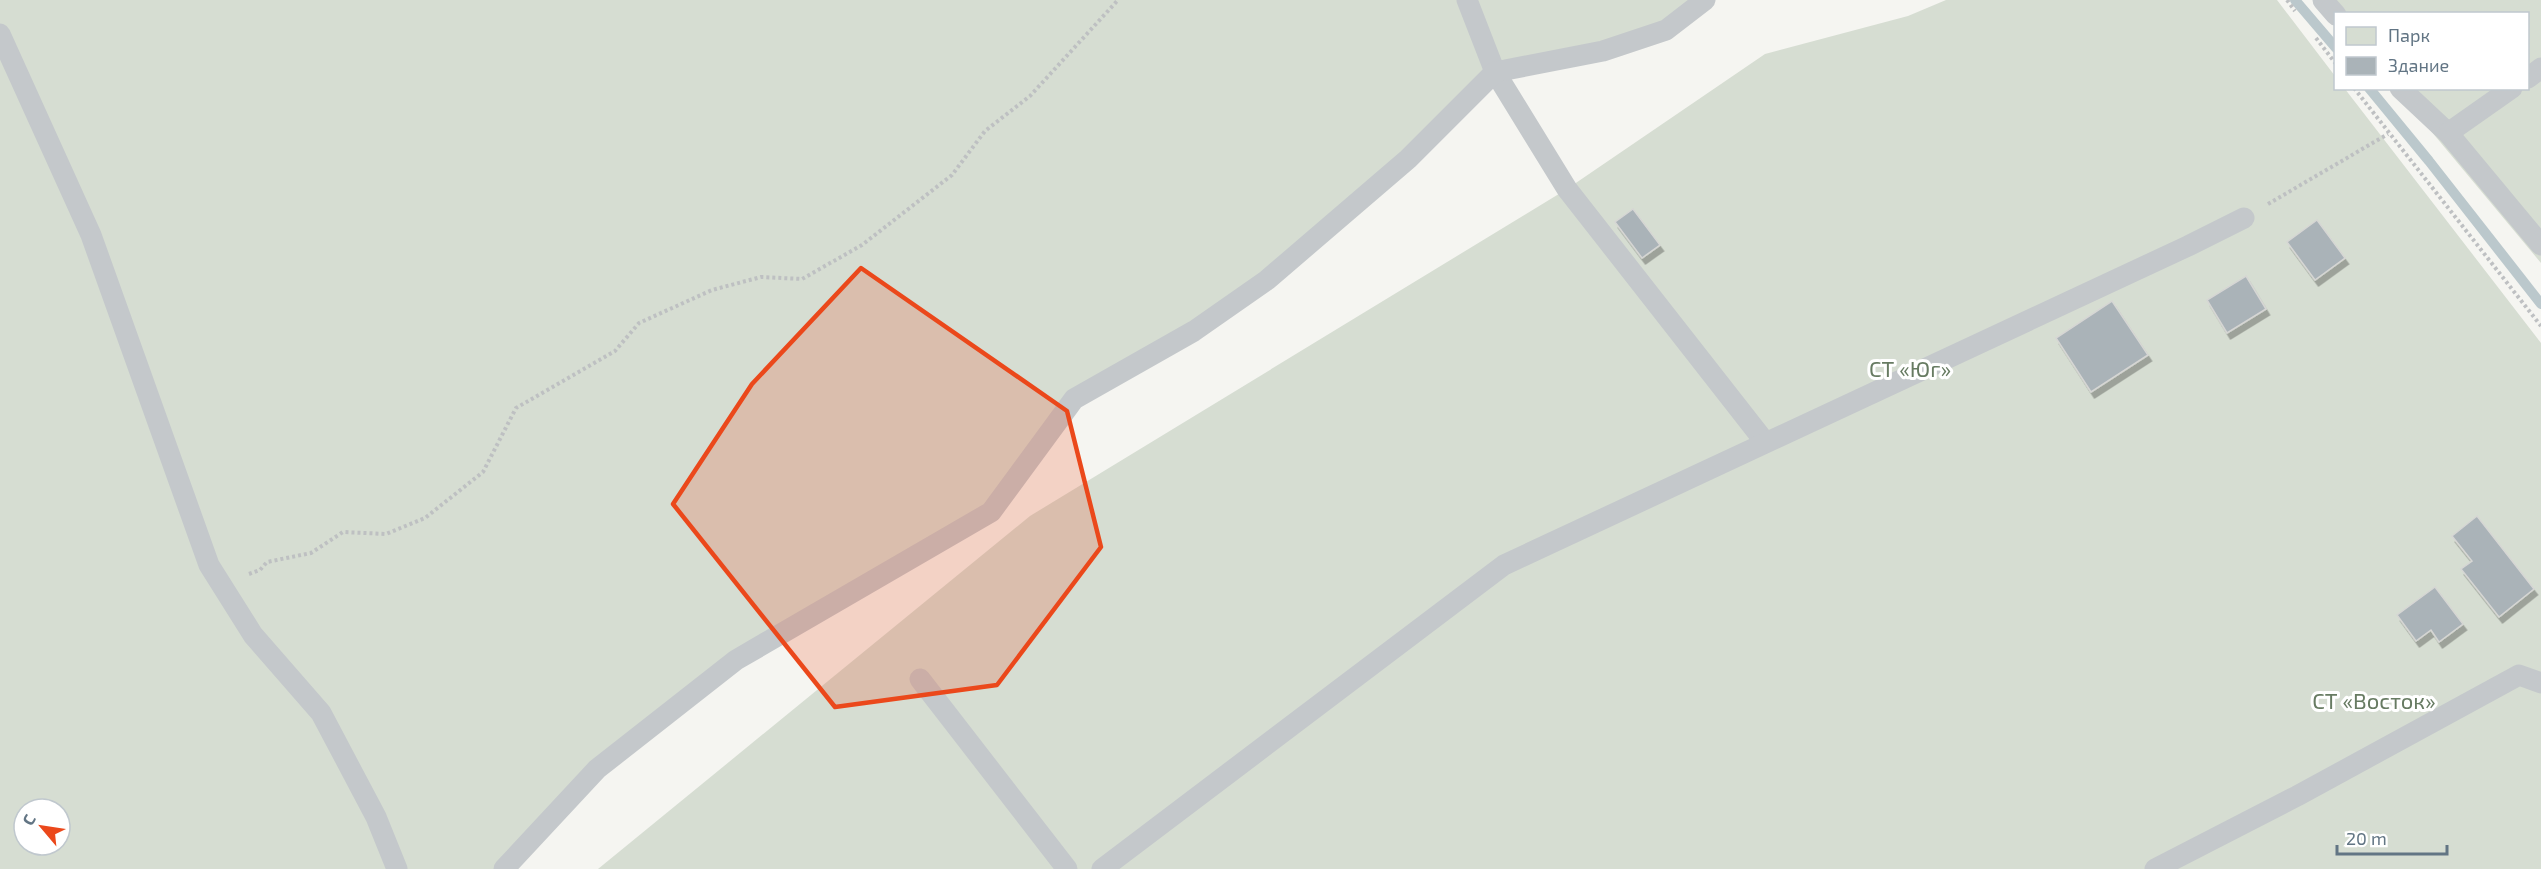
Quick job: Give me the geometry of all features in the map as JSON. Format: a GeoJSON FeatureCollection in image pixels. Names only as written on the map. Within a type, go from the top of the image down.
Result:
{"type":"FeatureCollection","features":[{"type":"Feature","properties":{"kind":"lane"},"geometry":{"type":"LineString","coordinates":[[1467,0],[1495,72],[1576,202],[1766,442]]}},
{"type":"Feature","properties":{"kind":"lane"},"geometry":{"type":"LineString","coordinates":[[504,869],[597,770],[736,660],[991,512],[1074,399],[1194,331],[1267,280],[1408,159],[1495,72],[1603,51],[1666,30],[1705,0]]}},
{"type":"Feature","properties":{"kind":"lane"},"geometry":{"type":"LineString","coordinates":[[2323,0],[2334,13]]}},
{"type":"Feature","properties":{"kind":"lane"},"geometry":{"type":"LineString","coordinates":[[0,34],[91,235],[213,572],[253,635],[321,713],[376,817],[397,869]]}},
{"type":"Feature","properties":{"kind":"lane"},"geometry":{"type":"LineString","coordinates":[[2529,77],[2541,68]]}},
{"type":"Feature","properties":{"kind":"lane"},"geometry":{"type":"LineString","coordinates":[[2402,90],[2448,133],[2541,245]]}},
{"type":"Feature","properties":{"kind":"lane"},"geometry":{"type":"LineString","coordinates":[[2448,133],[2509,90]]}},
{"type":"Feature","properties":{"kind":"lane"},"geometry":{"type":"LineString","coordinates":[[1102,869],[1504,565],[2244,218]]}},
{"type":"Feature","properties":{"kind":"lane"},"geometry":{"type":"LineString","coordinates":[[2155,869],[2297,796],[2519,675],[2541,683]]}},
{"type":"Feature","properties":{"kind":"lane"},"geometry":{"type":"LineString","coordinates":[[920,679],[1067,869]]}},
{"type":"Feature","properties":{"kind":"path"},"geometry":{"type":"LineString","coordinates":[[213,572],[236,579],[260,570],[267,562],[311,553],[343,532],[386,534],[425,518],[483,472],[516,408],[571,374],[615,351],[639,323],[712,290],[761,278],[802,279],[862,245],[952,175],[986,130],[1030,96],[1118,0]]}},
{"type":"Feature","properties":{"kind":"path"},"geometry":{"type":"LineString","coordinates":[[2355,90],[2541,326]]}},
{"type":"Feature","properties":{"kind":"path"},"geometry":{"type":"LineString","coordinates":[[2244,218],[2388,134]]}},
{"type":"Feature","properties":{"kind":"highlighted area"},"geometry":{"type":"Polygon","coordinates":[[[861,268],[1067,411],[1101,547],[997,685],[835,707],[673,504],[752,384],[861,268]]]}},
{"type":"Feature","properties":{"kind":"green space"},"geometry":{"type":"Polygon","coordinates":[[[0,0],[1705,0],[1666,30],[1495,72],[1267,280],[1074,399],[991,512],[736,660],[597,769],[504,869],[0,869],[0,0]]]}},
{"type":"Feature","properties":{"kind":"green space","name":"СТ «Юг»"},"geometry":{"type":"Polygon","coordinates":[[[1946,0],[2277,0],[2334,75],[2334,90],[2346,90],[2541,343],[2541,869],[598,869],[1030,516],[1567,189],[1765,54],[1908,16],[1946,0]]]}},
{"type":"Feature","properties":{"kind":"green space"},"geometry":{"type":"Polygon","coordinates":[[[2323,0],[2541,0],[2541,263],[2397,90],[2529,90],[2529,12],[2334,12],[2323,0]]]}},
{"type":"Feature","properties":{"kind":"building"},"geometry":{"type":"Polygon","coordinates":[[[1633,209],[1660,245],[1642,258],[1615,222],[1633,209]]]}},
{"type":"Feature","properties":{"kind":"building"},"geometry":{"type":"Polygon","coordinates":[[[2317,220],[2345,258],[2315,280],[2287,242],[2317,220]]]}},
{"type":"Feature","properties":{"kind":"building"},"geometry":{"type":"Polygon","coordinates":[[[2246,276],[2266,309],[2227,333],[2207,300],[2246,276]]]}},
{"type":"Feature","properties":{"kind":"building"},"geometry":{"type":"Polygon","coordinates":[[[2112,301],[2148,355],[2091,392],[2056,338],[2112,301]]]}},
{"type":"Feature","properties":{"kind":"building"},"geometry":{"type":"Polygon","coordinates":[[[2477,516],[2534,589],[2499,617],[2461,569],[2472,561],[2452,536],[2477,516]]]}},
{"type":"Feature","properties":{"kind":"building"},"geometry":{"type":"Polygon","coordinates":[[[2435,587],[2463,624],[2439,642],[2431,630],[2416,641],[2397,615],[2435,587]]]}},
{"type":"Feature","properties":{"kind":"waterway"},"geometry":{"type":"LineString","coordinates":[[2295,0],[2334,46]]}},
{"type":"Feature","properties":{"kind":"waterway"},"geometry":{"type":"LineString","coordinates":[[2371,90],[2541,304]]}},
{"type":"Feature","properties":{"kind":"park label","name":"СТ «Восток»"},"geometry":{"type":"Point","coordinates":[2374,701]}}]}
